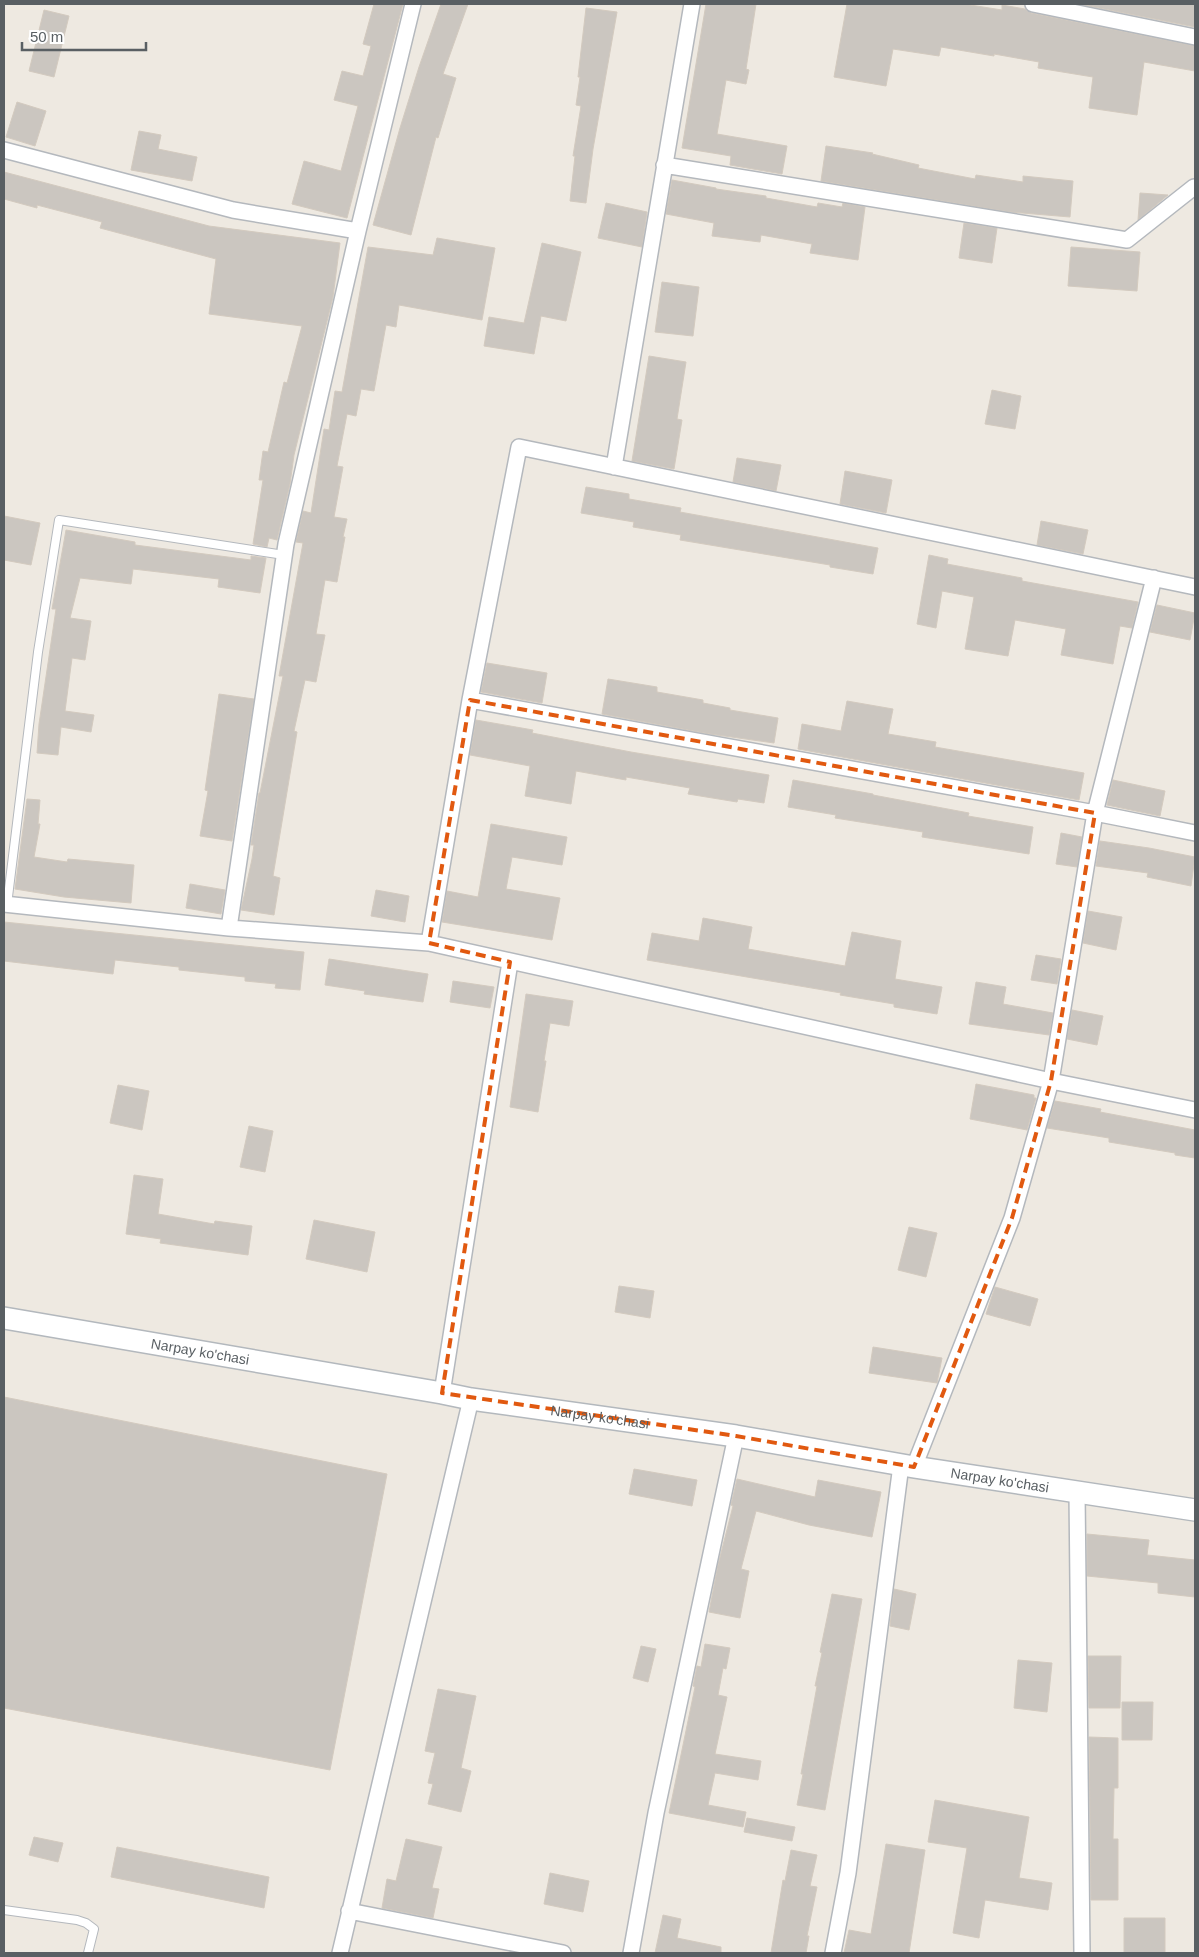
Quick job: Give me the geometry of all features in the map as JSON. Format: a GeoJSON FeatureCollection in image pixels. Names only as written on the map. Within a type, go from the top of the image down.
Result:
{"type":"FeatureCollection","features":[{"type":"Feature","properties":{"kind":"main road","name":"Narpay ko'chasi"},"geometry":{"type":"LineString","coordinates":[[4,1318],[471,1399],[736,1436],[908,1466],[1195,1510]]}},
{"type":"Feature","properties":{"kind":"street"},"geometry":{"type":"LineString","coordinates":[[230,928],[284,556],[358,231],[413,4]]}},
{"type":"Feature","properties":{"kind":"street"},"geometry":{"type":"LineString","coordinates":[[614,467],[692,4]]}},
{"type":"Feature","properties":{"kind":"street"},"geometry":{"type":"LineString","coordinates":[[1033,4],[1195,37]]}},
{"type":"Feature","properties":{"kind":"street"},"geometry":{"type":"LineString","coordinates":[[4,150],[233,210],[358,231]]}},
{"type":"Feature","properties":{"kind":"street"},"geometry":{"type":"LineString","coordinates":[[664,165],[1127,240],[1194,187]]}},
{"type":"Feature","properties":{"kind":"street"},"geometry":{"type":"LineString","coordinates":[[429,943],[470,700],[519,447],[1195,586]]}},
{"type":"Feature","properties":{"kind":"street"},"geometry":{"type":"LineString","coordinates":[[833,1953],[848,1873],[908,1466],[1012,1218],[1051,1081],[1095,813],[1154,578]]}},
{"type":"Feature","properties":{"kind":"street"},"geometry":{"type":"LineString","coordinates":[[470,700],[1195,832]]}},
{"type":"Feature","properties":{"kind":"street"},"geometry":{"type":"LineString","coordinates":[[5,905],[230,928],[429,943],[1051,1081],[1195,1110]]}},
{"type":"Feature","properties":{"kind":"street"},"geometry":{"type":"LineString","coordinates":[[442,1393],[510,962]]}},
{"type":"Feature","properties":{"kind":"street"},"geometry":{"type":"LineString","coordinates":[[340,1953],[471,1399]]}},
{"type":"Feature","properties":{"kind":"street"},"geometry":{"type":"LineString","coordinates":[[631,1953],[656,1813],[736,1436]]}},
{"type":"Feature","properties":{"kind":"street"},"geometry":{"type":"LineString","coordinates":[[1077,1492],[1082,1953]]}},
{"type":"Feature","properties":{"kind":"street"},"geometry":{"type":"LineString","coordinates":[[349,1911],[563,1953]]}},
{"type":"Feature","properties":{"kind":"lane"},"geometry":{"type":"LineString","coordinates":[[5,905],[38,652],[59,520],[284,556]]}},
{"type":"Feature","properties":{"kind":"lane"},"geometry":{"type":"LineString","coordinates":[[4,1910],[77,1920],[86,1923],[94,1929],[88,1953]]}},
{"type":"Feature","properties":{"kind":"highlighted area"},"geometry":{"type":"Polygon","coordinates":[[[470,700],[1095,813],[1051,1081],[1012,1218],[914,1467],[736,1436],[442,1393],[510,962],[429,943],[470,700]]]}},
{"type":"Feature","properties":{"kind":"building"},"geometry":{"type":"Polygon","coordinates":[[[374,4],[403,4],[347,218],[292,204],[304,161],[341,171],[358,106],[334,100],[342,71],[363,76],[371,46],[363,44],[374,4]]]}},
{"type":"Feature","properties":{"kind":"building"},"geometry":{"type":"Polygon","coordinates":[[[441,4],[468,4],[443,74],[456,78],[438,138],[436,137],[411,235],[373,225],[400,128],[441,4]]]}},
{"type":"Feature","properties":{"kind":"building"},"geometry":{"type":"Polygon","coordinates":[[[706,4],[756,4],[746,69],[749,70],[746,84],[726,80],[717,134],[787,146],[782,174],[730,165],[731,156],[682,148],[706,4]]]}},
{"type":"Feature","properties":{"kind":"building"},"geometry":{"type":"Polygon","coordinates":[[[847,4],[964,4],[1002,10],[1002,5],[1025,9],[1031,13],[1195,46],[1195,71],[1144,62],[1137,115],[1089,108],[1093,77],[1038,68],[1039,62],[941,47],[939,56],[893,49],[886,86],[834,77],[847,4]]]}},
{"type":"Feature","properties":{"kind":"building"},"geometry":{"type":"Polygon","coordinates":[[[1079,4],[1195,4],[1195,27],[1079,4]]]}},
{"type":"Feature","properties":{"kind":"building"},"geometry":{"type":"Polygon","coordinates":[[[586,8],[617,12],[593,149],[586,203],[570,201],[575,156],[573,156],[581,106],[576,105],[586,8]]]}},
{"type":"Feature","properties":{"kind":"building"},"geometry":{"type":"Polygon","coordinates":[[[44,10],[69,16],[54,77],[29,71],[44,10]]]}},
{"type":"Feature","properties":{"kind":"building"},"geometry":{"type":"Polygon","coordinates":[[[17,102],[46,111],[35,146],[6,137],[17,102]]]}},
{"type":"Feature","properties":{"kind":"building"},"geometry":{"type":"Polygon","coordinates":[[[139,131],[161,135],[158,149],[197,157],[192,181],[131,170],[139,131]]]}},
{"type":"Feature","properties":{"kind":"building"},"geometry":{"type":"Polygon","coordinates":[[[826,146],[873,153],[919,165],[918,168],[975,179],[976,175],[1023,182],[1023,176],[1073,181],[1070,217],[1010,212],[821,181],[826,146]]]}},
{"type":"Feature","properties":{"kind":"building"},"geometry":{"type":"Polygon","coordinates":[[[4,172],[209,226],[340,243],[333,297],[294,455],[290,484],[277,540],[269,538],[267,547],[253,544],[263,480],[259,480],[263,451],[268,452],[284,382],[287,383],[302,326],[209,314],[216,259],[100,228],[102,222],[37,205],[37,208],[4,199],[4,172]]]}},
{"type":"Feature","properties":{"kind":"building"},"geometry":{"type":"Polygon","coordinates":[[[672,180],[817,207],[818,203],[842,207],[843,203],[865,207],[858,260],[810,253],[812,244],[761,235],[760,242],[712,236],[714,223],[666,214],[672,180]]]}},
{"type":"Feature","properties":{"kind":"building"},"geometry":{"type":"Polygon","coordinates":[[[1140,193],[1168,195],[1138,220],[1140,193]]]}},
{"type":"Feature","properties":{"kind":"building"},"geometry":{"type":"Polygon","coordinates":[[[606,203],[647,212],[642,247],[598,238],[606,203]]]}},
{"type":"Feature","properties":{"kind":"building"},"geometry":{"type":"Polygon","coordinates":[[[964,223],[997,228],[992,263],[959,258],[964,223]]]}},
{"type":"Feature","properties":{"kind":"building"},"geometry":{"type":"Polygon","coordinates":[[[437,238],[495,248],[482,320],[399,305],[396,327],[386,325],[374,391],[361,389],[356,416],[347,414],[337,466],[343,467],[334,517],[347,519],[343,537],[345,537],[337,582],[325,580],[316,634],[325,635],[316,682],[305,680],[294,731],[297,732],[273,876],[280,878],[274,915],[241,910],[252,859],[254,845],[251,845],[259,793],[283,676],[279,676],[303,543],[296,542],[303,511],[311,513],[324,429],[329,430],[335,391],[342,392],[368,247],[433,255],[437,238]]]}},
{"type":"Feature","properties":{"kind":"building"},"geometry":{"type":"Polygon","coordinates":[[[542,243],[581,252],[566,321],[541,316],[534,354],[484,346],[489,317],[524,323],[542,243]]]}},
{"type":"Feature","properties":{"kind":"building"},"geometry":{"type":"Polygon","coordinates":[[[1071,247],[1140,252],[1137,291],[1068,286],[1071,247]]]}},
{"type":"Feature","properties":{"kind":"building"},"geometry":{"type":"Polygon","coordinates":[[[662,282],[699,287],[693,336],[655,332],[662,282]]]}},
{"type":"Feature","properties":{"kind":"building"},"geometry":{"type":"Polygon","coordinates":[[[649,356],[686,362],[677,419],[682,420],[674,469],[632,461],[649,356]]]}},
{"type":"Feature","properties":{"kind":"building"},"geometry":{"type":"Polygon","coordinates":[[[992,390],[1021,396],[1015,429],[985,424],[992,390]]]}},
{"type":"Feature","properties":{"kind":"building"},"geometry":{"type":"Polygon","coordinates":[[[737,458],[781,465],[776,491],[733,482],[737,458]]]}},
{"type":"Feature","properties":{"kind":"building"},"geometry":{"type":"Polygon","coordinates":[[[845,471],[892,480],[886,513],[840,504],[845,471]]]}},
{"type":"Feature","properties":{"kind":"building"},"geometry":{"type":"Polygon","coordinates":[[[586,487],[629,494],[629,499],[681,508],[680,512],[878,548],[873,574],[680,540],[681,535],[633,527],[634,522],[581,513],[586,487]]]}},
{"type":"Feature","properties":{"kind":"building"},"geometry":{"type":"Polygon","coordinates":[[[4,516],[40,523],[31,565],[4,560],[4,516]]]}},
{"type":"Feature","properties":{"kind":"building"},"geometry":{"type":"Polygon","coordinates":[[[1041,521],[1088,530],[1083,554],[1037,545],[1041,521]]]}},
{"type":"Feature","properties":{"kind":"building"},"geometry":{"type":"Polygon","coordinates":[[[66,530],[135,542],[135,545],[251,560],[251,556],[266,558],[260,593],[218,587],[219,579],[133,569],[131,584],[80,578],[70,618],[91,621],[85,660],[72,658],[65,711],[94,715],[91,732],[61,727],[58,755],[37,753],[39,724],[56,609],[52,609],[66,530]]]}},
{"type":"Feature","properties":{"kind":"building"},"geometry":{"type":"Polygon","coordinates":[[[929,555],[948,559],[947,564],[1022,578],[1022,581],[1138,602],[1132,628],[1120,626],[1113,664],[1061,655],[1066,629],[1015,620],[1008,656],[965,649],[974,597],[942,591],[936,628],[917,624],[929,555]]]}},
{"type":"Feature","properties":{"kind":"building"},"geometry":{"type":"Polygon","coordinates":[[[1157,605],[1195,613],[1190,640],[1150,632],[1157,605]]]}},
{"type":"Feature","properties":{"kind":"building"},"geometry":{"type":"Polygon","coordinates":[[[487,663],[547,673],[542,703],[481,692],[487,663]]]}},
{"type":"Feature","properties":{"kind":"building"},"geometry":{"type":"Polygon","coordinates":[[[608,679],[657,687],[657,692],[703,700],[703,703],[730,708],[730,710],[778,718],[774,743],[710,734],[602,714],[608,679]]]}},
{"type":"Feature","properties":{"kind":"building"},"geometry":{"type":"Polygon","coordinates":[[[219,694],[254,699],[232,841],[200,836],[208,791],[205,790],[219,694]]]}},
{"type":"Feature","properties":{"kind":"building"},"geometry":{"type":"Polygon","coordinates":[[[847,701],[893,709],[888,734],[936,742],[935,747],[1084,773],[1079,800],[798,749],[802,724],[841,731],[847,701]]]}},
{"type":"Feature","properties":{"kind":"building"},"geometry":{"type":"Polygon","coordinates":[[[476,720],[533,730],[532,733],[631,752],[769,775],[764,803],[738,799],[737,802],[688,794],[690,788],[626,777],[626,780],[576,771],[571,804],[525,796],[530,766],[470,755],[476,720]]]}},
{"type":"Feature","properties":{"kind":"building"},"geometry":{"type":"Polygon","coordinates":[[[793,780],[969,813],[968,816],[1033,827],[1029,854],[922,837],[923,832],[835,818],[836,815],[788,807],[793,780]]]}},
{"type":"Feature","properties":{"kind":"building"},"geometry":{"type":"Polygon","coordinates":[[[1113,780],[1165,791],[1160,816],[1107,805],[1113,780]]]}},
{"type":"Feature","properties":{"kind":"building"},"geometry":{"type":"Polygon","coordinates":[[[27,799],[40,800],[38,824],[40,824],[34,857],[67,862],[68,859],[134,865],[131,903],[64,897],[15,889],[27,799]]]}},
{"type":"Feature","properties":{"kind":"building"},"geometry":{"type":"Polygon","coordinates":[[[491,824],[567,837],[562,865],[512,857],[506,889],[560,898],[552,940],[442,922],[447,891],[478,897],[491,824]]]}},
{"type":"Feature","properties":{"kind":"building"},"geometry":{"type":"Polygon","coordinates":[[[1061,833],[1082,837],[1077,867],[1056,864],[1061,833]]]}},
{"type":"Feature","properties":{"kind":"building"},"geometry":{"type":"Polygon","coordinates":[[[1100,841],[1195,857],[1191,886],[1147,877],[1148,873],[1096,866],[1100,841]]]}},
{"type":"Feature","properties":{"kind":"building"},"geometry":{"type":"Polygon","coordinates":[[[190,884],[225,890],[221,914],[186,908],[190,884]]]}},
{"type":"Feature","properties":{"kind":"building"},"geometry":{"type":"Polygon","coordinates":[[[376,890],[409,896],[405,922],[371,916],[376,890]]]}},
{"type":"Feature","properties":{"kind":"building"},"geometry":{"type":"Polygon","coordinates":[[[1088,911],[1122,917],[1116,950],[1083,943],[1088,911]]]}},
{"type":"Feature","properties":{"kind":"building"},"geometry":{"type":"Polygon","coordinates":[[[703,918],[752,927],[748,949],[845,966],[852,932],[901,941],[895,979],[942,987],[937,1014],[894,1007],[894,1004],[840,995],[841,993],[647,960],[652,933],[699,941],[703,918]]]}},
{"type":"Feature","properties":{"kind":"building"},"geometry":{"type":"Polygon","coordinates":[[[4,922],[304,952],[300,990],[275,988],[276,984],[245,981],[245,977],[179,970],[179,967],[115,960],[113,974],[4,961],[4,922]]]}},
{"type":"Feature","properties":{"kind":"building"},"geometry":{"type":"Polygon","coordinates":[[[1036,955],[1061,959],[1057,984],[1031,980],[1036,955]]]}},
{"type":"Feature","properties":{"kind":"building"},"geometry":{"type":"Polygon","coordinates":[[[329,959],[428,974],[423,1002],[364,994],[365,991],[325,985],[329,959]]]}},
{"type":"Feature","properties":{"kind":"building"},"geometry":{"type":"Polygon","coordinates":[[[453,981],[494,987],[490,1008],[450,1002],[453,981]]]}},
{"type":"Feature","properties":{"kind":"building"},"geometry":{"type":"Polygon","coordinates":[[[976,982],[1006,987],[1003,1004],[1053,1013],[1049,1035],[969,1024],[976,982]]]}},
{"type":"Feature","properties":{"kind":"building"},"geometry":{"type":"Polygon","coordinates":[[[526,994],[573,1001],[569,1026],[550,1023],[538,1112],[510,1107],[526,994]]]}},
{"type":"Feature","properties":{"kind":"building"},"geometry":{"type":"Polygon","coordinates":[[[1072,1010],[1103,1016],[1097,1045],[1067,1039],[1072,1010]]]}},
{"type":"Feature","properties":{"kind":"building"},"geometry":{"type":"Polygon","coordinates":[[[976,1084],[1034,1095],[1034,1098],[1036,1098],[1027,1130],[970,1119],[976,1084]]]}},
{"type":"Feature","properties":{"kind":"building"},"geometry":{"type":"Polygon","coordinates":[[[118,1085],[149,1091],[142,1130],[110,1123],[118,1085]]]}},
{"type":"Feature","properties":{"kind":"building"},"geometry":{"type":"Polygon","coordinates":[[[1055,1101],[1101,1109],[1100,1112],[1195,1130],[1195,1158],[1109,1142],[1109,1138],[1047,1128],[1055,1101]]]}},
{"type":"Feature","properties":{"kind":"building"},"geometry":{"type":"Polygon","coordinates":[[[249,1126],[273,1131],[265,1172],[240,1167],[249,1126]]]}},
{"type":"Feature","properties":{"kind":"building"},"geometry":{"type":"Polygon","coordinates":[[[134,1175],[163,1179],[158,1214],[214,1224],[215,1221],[252,1226],[248,1255],[160,1243],[161,1239],[126,1234],[134,1175]]]}},
{"type":"Feature","properties":{"kind":"building"},"geometry":{"type":"Polygon","coordinates":[[[314,1220],[375,1232],[367,1272],[306,1259],[314,1220]]]}},
{"type":"Feature","properties":{"kind":"building"},"geometry":{"type":"Polygon","coordinates":[[[909,1227],[937,1233],[926,1277],[898,1270],[909,1227]]]}},
{"type":"Feature","properties":{"kind":"building"},"geometry":{"type":"Polygon","coordinates":[[[619,1286],[654,1291],[650,1318],[615,1312],[619,1286]]]}},
{"type":"Feature","properties":{"kind":"building"},"geometry":{"type":"Polygon","coordinates":[[[995,1287],[1038,1299],[1030,1326],[986,1314],[995,1287]]]}},
{"type":"Feature","properties":{"kind":"building"},"geometry":{"type":"Polygon","coordinates":[[[873,1347],[942,1358],[937,1383],[869,1373],[873,1347]]]}},
{"type":"Feature","properties":{"kind":"building"},"geometry":{"type":"Polygon","coordinates":[[[4,1397],[387,1474],[330,1770],[4,1708],[4,1397]]]}},
{"type":"Feature","properties":{"kind":"building"},"geometry":{"type":"Polygon","coordinates":[[[634,1469],[697,1480],[692,1506],[629,1494],[634,1469]]]}},
{"type":"Feature","properties":{"kind":"building"},"geometry":{"type":"Polygon","coordinates":[[[737,1479],[815,1497],[818,1480],[881,1492],[872,1537],[809,1525],[756,1511],[741,1569],[749,1571],[740,1618],[709,1612],[718,1565],[733,1506],[731,1505],[737,1479]]]}},
{"type":"Feature","properties":{"kind":"building"},"geometry":{"type":"Polygon","coordinates":[[[1087,1534],[1149,1540],[1147,1555],[1195,1560],[1195,1597],[1158,1593],[1158,1583],[1087,1576],[1087,1534]]]}},
{"type":"Feature","properties":{"kind":"building"},"geometry":{"type":"Polygon","coordinates":[[[894,1589],[916,1594],[909,1630],[890,1626],[894,1589]]]}},
{"type":"Feature","properties":{"kind":"building"},"geometry":{"type":"Polygon","coordinates":[[[832,1594],[862,1599],[825,1810],[797,1805],[817,1686],[815,1686],[822,1653],[820,1652],[832,1594]]]}},
{"type":"Feature","properties":{"kind":"building"},"geometry":{"type":"Polygon","coordinates":[[[705,1644],[730,1648],[726,1669],[723,1668],[718,1695],[727,1697],[715,1754],[761,1761],[758,1780],[715,1773],[708,1805],[746,1812],[743,1827],[669,1813],[695,1687],[693,1686],[697,1666],[701,1667],[705,1644]]]}},
{"type":"Feature","properties":{"kind":"building"},"geometry":{"type":"Polygon","coordinates":[[[641,1646],[656,1649],[648,1682],[633,1678],[641,1646]]]}},
{"type":"Feature","properties":{"kind":"building"},"geometry":{"type":"Polygon","coordinates":[[[1088,1656],[1121,1656],[1120,1708],[1089,1708],[1088,1656]]]}},
{"type":"Feature","properties":{"kind":"building"},"geometry":{"type":"Polygon","coordinates":[[[1018,1660],[1052,1663],[1047,1712],[1014,1708],[1018,1660]]]}},
{"type":"Feature","properties":{"kind":"building"},"geometry":{"type":"Polygon","coordinates":[[[438,1689],[476,1696],[461,1768],[471,1771],[461,1812],[428,1804],[433,1784],[428,1783],[435,1753],[425,1751],[438,1689]]]}},
{"type":"Feature","properties":{"kind":"building"},"geometry":{"type":"Polygon","coordinates":[[[1122,1702],[1153,1702],[1152,1740],[1122,1740],[1122,1702]]]}},
{"type":"Feature","properties":{"kind":"building"},"geometry":{"type":"Polygon","coordinates":[[[1089,1737],[1118,1738],[1118,1788],[1114,1788],[1113,1839],[1118,1839],[1118,1900],[1091,1900],[1089,1737]]]}},
{"type":"Feature","properties":{"kind":"building"},"geometry":{"type":"Polygon","coordinates":[[[935,1800],[1029,1817],[1019,1878],[1052,1883],[1048,1910],[985,1900],[979,1938],[953,1933],[967,1848],[928,1842],[935,1800]]]}},
{"type":"Feature","properties":{"kind":"building"},"geometry":{"type":"Polygon","coordinates":[[[747,1818],[795,1827],[792,1841],[744,1832],[747,1818]]]}},
{"type":"Feature","properties":{"kind":"building"},"geometry":{"type":"Polygon","coordinates":[[[34,1837],[63,1843],[58,1862],[29,1855],[34,1837]]]}},
{"type":"Feature","properties":{"kind":"building"},"geometry":{"type":"Polygon","coordinates":[[[406,1839],[442,1847],[432,1888],[439,1889],[433,1918],[382,1908],[387,1879],[396,1881],[406,1839]]]}},
{"type":"Feature","properties":{"kind":"building"},"geometry":{"type":"Polygon","coordinates":[[[886,1844],[925,1850],[909,1953],[844,1953],[849,1930],[871,1934],[886,1844]]]}},
{"type":"Feature","properties":{"kind":"building"},"geometry":{"type":"Polygon","coordinates":[[[117,1847],[269,1877],[264,1908],[111,1877],[117,1847]]]}},
{"type":"Feature","properties":{"kind":"building"},"geometry":{"type":"Polygon","coordinates":[[[791,1850],[817,1855],[810,1886],[817,1887],[807,1936],[809,1936],[806,1953],[771,1953],[783,1880],[785,1881],[791,1850]]]}},
{"type":"Feature","properties":{"kind":"building"},"geometry":{"type":"Polygon","coordinates":[[[550,1873],[589,1881],[583,1912],[544,1904],[550,1873]]]}},
{"type":"Feature","properties":{"kind":"building"},"geometry":{"type":"Polygon","coordinates":[[[663,1915],[681,1919],[677,1938],[721,1947],[721,1953],[655,1953],[663,1915]]]}},
{"type":"Feature","properties":{"kind":"building"},"geometry":{"type":"Polygon","coordinates":[[[1124,1918],[1165,1918],[1165,1953],[1124,1953],[1124,1918]]]}}]}
